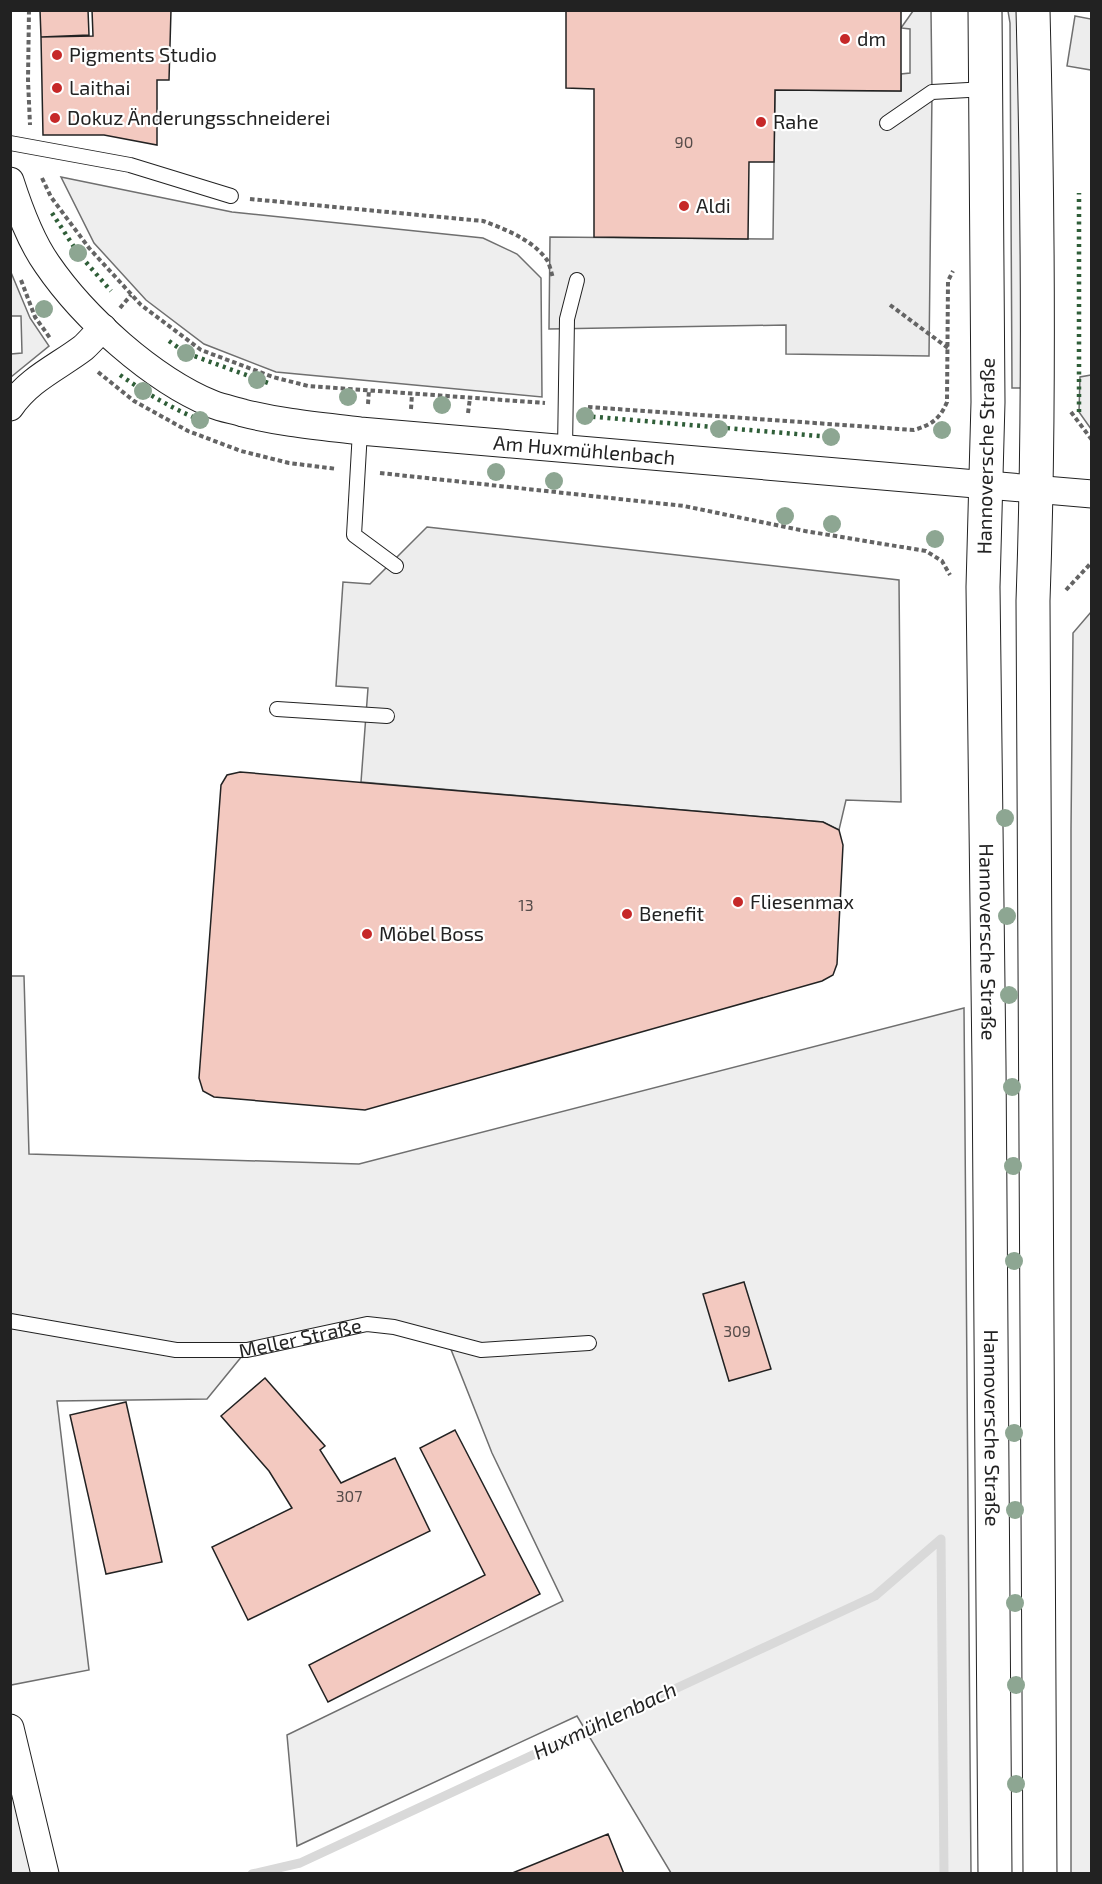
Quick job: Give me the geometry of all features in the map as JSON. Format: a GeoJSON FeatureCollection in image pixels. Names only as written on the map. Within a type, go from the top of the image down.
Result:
{"type":"FeatureCollection","features":[{"type":"Feature","properties":{"kind":"main road","name":"Hannoversche Straße"},"geometry":{"type":"LineString","coordinates":[[985,10],[988,402],[983,587],[989,1077],[994,1874]]}},
{"type":"Feature","properties":{"kind":"main road"},"geometry":{"type":"LineString","coordinates":[[1034,10],[1037,170],[1037,489],[1033,601],[1040,1874]]}},
{"type":"Feature","properties":{"kind":"street","name":"Am Huxmühlenbach"},"geometry":{"type":"LineString","coordinates":[[10,181],[20,210],[46,263],[76,301],[103,328],[160,376],[213,405],[279,422],[360,431],[1092,494]]}},
{"type":"Feature","properties":{"kind":"street"},"geometry":{"type":"LineString","coordinates":[[10,407],[17,397],[39,377],[84,347],[103,328]]}},
{"type":"Feature","properties":{"kind":"street"},"geometry":{"type":"LineString","coordinates":[[10,1728],[45,1874]]}},
{"type":"Feature","properties":{"kind":"lane"},"geometry":{"type":"LineString","coordinates":[[887,123],[932,92],[986,89]]}},
{"type":"Feature","properties":{"kind":"lane"},"geometry":{"type":"LineString","coordinates":[[10,143],[130,165],[231,196]]}},
{"type":"Feature","properties":{"kind":"lane"},"geometry":{"type":"LineString","coordinates":[[565,449],[567,318],[577,280]]}},
{"type":"Feature","properties":{"kind":"lane"},"geometry":{"type":"LineString","coordinates":[[360,431],[354,535],[396,566]]}},
{"type":"Feature","properties":{"kind":"lane"},"geometry":{"type":"LineString","coordinates":[[277,709],[387,716]]}},
{"type":"Feature","properties":{"kind":"lane","name":"Meller Straße"},"geometry":{"type":"LineString","coordinates":[[10,1321],[176,1350],[247,1350],[367,1324],[394,1327],[480,1350],[589,1343]]}},
{"type":"Feature","properties":{"kind":"path"},"geometry":{"type":"LineString","coordinates":[[231,196],[483,221],[506,230],[533,247],[548,261],[567,318]]}},
{"type":"Feature","properties":{"kind":"path"},"geometry":{"type":"LineString","coordinates":[[19,276],[35,317],[54,343]]}},
{"type":"Feature","properties":{"kind":"path"},"geometry":{"type":"LineString","coordinates":[[890,305],[948,348]]}},
{"type":"Feature","properties":{"kind":"path"},"geometry":{"type":"LineString","coordinates":[[98,371],[134,401],[188,431],[241,451],[289,463],[684,506],[805,531],[926,551],[942,561],[951,579]]}},
{"type":"Feature","properties":{"kind":"path"},"geometry":{"type":"LineString","coordinates":[[1070,409],[1072,416],[1092,440]]}},
{"type":"Feature","properties":{"kind":"path"},"geometry":{"type":"LineString","coordinates":[[1066,590],[1092,562]]}},
{"type":"Feature","properties":{"kind":"shaded area"},"geometry":{"type":"Polygon","coordinates":[[[913,11],[931,11],[929,356],[786,354],[786,325],[549,329],[550,237],[773,239],[775,90],[901,91],[901,74],[910,73],[910,29],[901,28],[913,11]]]}},
{"type":"Feature","properties":{"kind":"shaded area"},"geometry":{"type":"Polygon","coordinates":[[[1008,11],[1020,11],[1022,388],[1012,388],[1010,23],[1008,11]]]}},
{"type":"Feature","properties":{"kind":"shaded area"},"geometry":{"type":"Polygon","coordinates":[[[1075,16],[1091,19],[1091,70],[1067,66],[1075,16]]]}},
{"type":"Feature","properties":{"kind":"shaded area"},"geometry":{"type":"Polygon","coordinates":[[[61,177],[232,212],[483,238],[517,254],[541,278],[542,397],[276,372],[204,344],[146,300],[94,243],[61,177]]]}},
{"type":"Feature","properties":{"kind":"shaded area"},"geometry":{"type":"Polygon","coordinates":[[[10,270],[30,318],[49,346],[11,377],[11,354],[22,353],[21,316],[11,316],[10,270]]]}},
{"type":"Feature","properties":{"kind":"shaded area"},"geometry":{"type":"Polygon","coordinates":[[[1092,375],[1091,429],[1079,412],[1080,377],[1092,375]]]}},
{"type":"Feature","properties":{"kind":"shaded area"},"geometry":{"type":"Polygon","coordinates":[[[427,527],[899,580],[901,802],[846,800],[839,830],[823,822],[361,782],[368,688],[336,686],[343,582],[370,584],[427,527]]]}},
{"type":"Feature","properties":{"kind":"shaded area"},"geometry":{"type":"Polygon","coordinates":[[[1091,612],[1092,1873],[1071,1874],[1073,633],[1091,612]]]}},
{"type":"Feature","properties":{"kind":"shaded area"},"geometry":{"type":"Polygon","coordinates":[[[10,976],[24,976],[29,1154],[359,1164],[964,1008],[971,1873],[671,1873],[577,1716],[297,1846],[287,1735],[563,1601],[492,1453],[448,1342],[367,1324],[247,1350],[207,1399],[57,1401],[89,1670],[11,1685],[10,976]]]}},
{"type":"Feature","properties":{"kind":"shaded area"},"geometry":{"type":"Polygon","coordinates":[[[11,1728],[45,1873],[11,1873],[11,1728]]]}},
{"type":"Feature","properties":{"kind":"building"},"geometry":{"type":"Polygon","coordinates":[[[40,10],[88,10],[89,35],[41,37],[40,10]]]}},
{"type":"Feature","properties":{"kind":"building"},"geometry":{"type":"Polygon","coordinates":[[[92,10],[171,10],[169,80],[157,80],[157,145],[104,135],[43,135],[41,37],[93,36],[92,10]]]}},
{"type":"Feature","properties":{"kind":"building"},"geometry":{"type":"Polygon","coordinates":[[[566,10],[901,10],[901,91],[775,90],[774,162],[749,162],[748,239],[594,237],[594,89],[566,88],[566,10]]]}},
{"type":"Feature","properties":{"kind":"building"},"geometry":{"type":"Polygon","coordinates":[[[240,772],[823,822],[839,830],[843,845],[837,964],[833,975],[822,981],[365,1110],[214,1097],[203,1091],[199,1078],[221,785],[227,775],[240,772]]]}},
{"type":"Feature","properties":{"kind":"building"},"geometry":{"type":"Polygon","coordinates":[[[744,1282],[771,1369],[729,1381],[703,1294],[744,1282]]]}},
{"type":"Feature","properties":{"kind":"building"},"geometry":{"type":"Polygon","coordinates":[[[265,1378],[325,1446],[320,1450],[341,1483],[395,1458],[430,1531],[248,1620],[212,1547],[292,1508],[269,1471],[221,1416],[265,1378]]]}},
{"type":"Feature","properties":{"kind":"building"},"geometry":{"type":"Polygon","coordinates":[[[126,1402],[162,1562],[106,1574],[70,1415],[126,1402]]]}},
{"type":"Feature","properties":{"kind":"building"},"geometry":{"type":"Polygon","coordinates":[[[455,1430],[540,1594],[328,1702],[309,1665],[485,1575],[420,1448],[455,1430]]]}},
{"type":"Feature","properties":{"kind":"building"},"geometry":{"type":"Polygon","coordinates":[[[608,1834],[624,1874],[510,1874],[608,1834]]]}},
{"type":"Feature","properties":{"kind":"waterway"},"geometry":{"type":"LineString","coordinates":[[941,1539],[944,1874]]}},
{"type":"Feature","properties":{"kind":"waterway","name":"Huxmühlenbach"},"geometry":{"type":"LineString","coordinates":[[252,1874],[300,1863],[875,1596],[941,1539]]}},
{"type":"Feature","properties":{"kind":"hedge"},"geometry":{"type":"LineString","coordinates":[[1079,193],[1079,412]]}},
{"type":"Feature","properties":{"kind":"hedge"},"geometry":{"type":"LineString","coordinates":[[52,213],[78,253],[111,291]]}},
{"type":"Feature","properties":{"kind":"hedge"},"geometry":{"type":"LineString","coordinates":[[169,341],[186,353],[268,383]]}},
{"type":"Feature","properties":{"kind":"hedge"},"geometry":{"type":"LineString","coordinates":[[120,375],[159,400],[200,420]]}},
{"type":"Feature","properties":{"kind":"hedge"},"geometry":{"type":"LineString","coordinates":[[585,416],[831,437]]}},
{"type":"Feature","properties":{"kind":"place","name":"dm"},"geometry":{"type":"Point","coordinates":[845,39]}},
{"type":"Feature","properties":{"kind":"place","name":"Pigments Studio"},"geometry":{"type":"Point","coordinates":[57,55]}},
{"type":"Feature","properties":{"kind":"place","name":"Laithai"},"geometry":{"type":"Point","coordinates":[57,88]}},
{"type":"Feature","properties":{"kind":"place","name":"Dokuz Änderungsschneiderei"},"geometry":{"type":"Point","coordinates":[55,118]}},
{"type":"Feature","properties":{"kind":"place","name":"Rahe"},"geometry":{"type":"Point","coordinates":[761,122]}},
{"type":"Feature","properties":{"kind":"place","name":"Aldi"},"geometry":{"type":"Point","coordinates":[684,206]}},
{"type":"Feature","properties":{"kind":"place","name":"Fliesenmax"},"geometry":{"type":"Point","coordinates":[738,902]}},
{"type":"Feature","properties":{"kind":"place","name":"Benefit"},"geometry":{"type":"Point","coordinates":[627,914]}},
{"type":"Feature","properties":{"kind":"place","name":"Möbel Boss"},"geometry":{"type":"Point","coordinates":[367,934]}}]}
